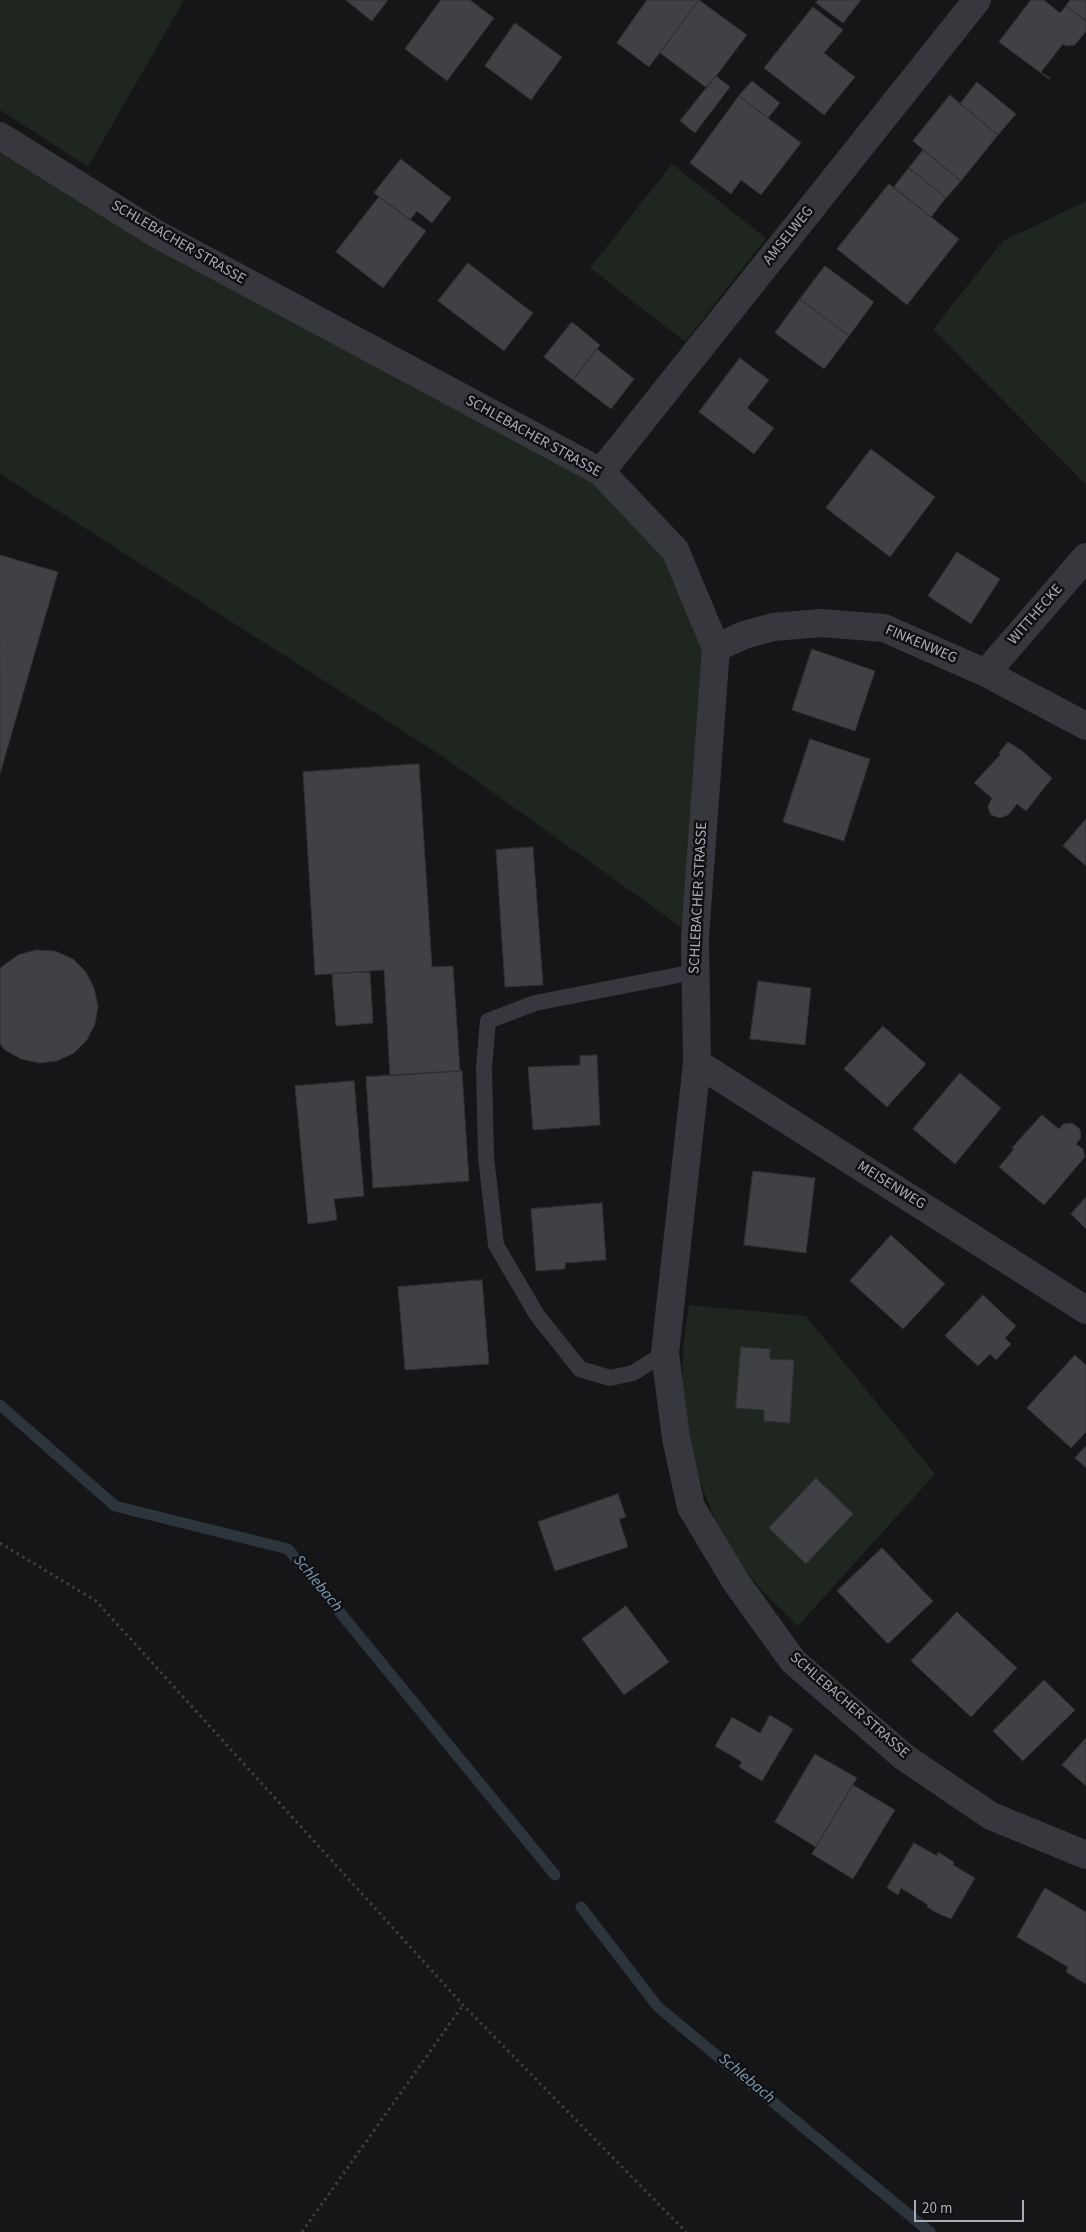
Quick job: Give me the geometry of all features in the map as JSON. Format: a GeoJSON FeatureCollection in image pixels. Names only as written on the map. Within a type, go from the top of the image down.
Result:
{"type":"FeatureCollection","features":[{"type":"Feature","properties":{"kind":"street","name":"AMSELWEG"},"geometry":{"type":"LineString","coordinates":[[601,472],[977,0]]}},
{"type":"Feature","properties":{"kind":"street","name":"SCHLEBACHER STRASSE"},"geometry":{"type":"LineString","coordinates":[[0,136],[155,234],[601,472],[675,550],[716,648],[695,937],[694,972],[697,1063],[665,1354],[676,1438],[691,1507],[736,1582],[793,1662],[904,1757],[991,1816],[1086,1855]]}},
{"type":"Feature","properties":{"kind":"street","name":"WITTHECKE"},"geometry":{"type":"LineString","coordinates":[[986,673],[1086,557]]}},
{"type":"Feature","properties":{"kind":"street","name":"FINKENWEG"},"geometry":{"type":"LineString","coordinates":[[716,648],[744,635],[773,627],[821,623],[884,628],[986,673],[1086,726]]}},
{"type":"Feature","properties":{"kind":"street","name":"MEISENWEG"},"geometry":{"type":"LineString","coordinates":[[697,1063],[1086,1310]]}},
{"type":"Feature","properties":{"kind":"lane"},"geometry":{"type":"LineString","coordinates":[[665,1354],[633,1373],[610,1378],[580,1369],[537,1315],[496,1245],[486,1157],[484,1067],[488,1022],[534,1003],[694,972]]}},
{"type":"Feature","properties":{"kind":"path"},"geometry":{"type":"LineString","coordinates":[[0,1543],[96,1600],[463,2005],[686,2232]]}},
{"type":"Feature","properties":{"kind":"path"},"geometry":{"type":"LineString","coordinates":[[302,2232],[463,2005]]}},
{"type":"Feature","properties":{"kind":"shaded area"},"geometry":{"type":"Polygon","coordinates":[[[0,0],[184,0],[88,167],[0,110],[0,0]]]}},
{"type":"Feature","properties":{"kind":"shaded area"},"geometry":{"type":"Polygon","coordinates":[[[0,153],[92,208],[601,472],[675,550],[716,648],[695,937],[442,756],[0,474],[0,153]]]}},
{"type":"Feature","properties":{"kind":"shaded area"},"geometry":{"type":"Polygon","coordinates":[[[672,164],[766,238],[685,342],[590,268],[672,164]]]}},
{"type":"Feature","properties":{"kind":"shaded area"},"geometry":{"type":"Polygon","coordinates":[[[1086,201],[1086,485],[933,329],[1003,241],[1086,201]]]}},
{"type":"Feature","properties":{"kind":"shaded area"},"geometry":{"type":"Polygon","coordinates":[[[689,1305],[806,1316],[935,1474],[798,1626],[743,1568],[723,1535],[702,1485],[688,1432],[683,1377],[683,1350],[689,1305]]]}},
{"type":"Feature","properties":{"kind":"building"},"geometry":{"type":"Polygon","coordinates":[[[346,0],[388,0],[372,21],[346,0]]]}},
{"type":"Feature","properties":{"kind":"building"},"geometry":{"type":"Polygon","coordinates":[[[441,0],[470,0],[494,18],[447,81],[405,49],[441,0]]]}},
{"type":"Feature","properties":{"kind":"building"},"geometry":{"type":"Polygon","coordinates":[[[647,0],[699,0],[649,67],[617,43],[647,0]]]}},
{"type":"Feature","properties":{"kind":"building"},"geometry":{"type":"Polygon","coordinates":[[[699,0],[747,35],[707,88],[660,53],[699,0]]]}},
{"type":"Feature","properties":{"kind":"building"},"geometry":{"type":"Polygon","coordinates":[[[818,0],[861,0],[843,23],[816,3],[818,0]]]}},
{"type":"Feature","properties":{"kind":"building"},"geometry":{"type":"Polygon","coordinates":[[[1031,0],[1044,0],[1060,13],[1066,6],[1086,21],[1086,31],[1075,45],[1066,46],[1063,44],[1041,72],[1049,79],[999,42],[1031,0]]]}},
{"type":"Feature","properties":{"kind":"building"},"geometry":{"type":"Polygon","coordinates":[[[1070,0],[1086,0],[1086,21],[1066,6],[1070,0]]]}},
{"type":"Feature","properties":{"kind":"building"},"geometry":{"type":"Polygon","coordinates":[[[813,7],[843,30],[824,53],[855,77],[824,115],[764,68],[813,7]]]}},
{"type":"Feature","properties":{"kind":"building"},"geometry":{"type":"Polygon","coordinates":[[[515,23],[562,57],[531,100],[485,66],[515,23]]]}},
{"type":"Feature","properties":{"kind":"building"},"geometry":{"type":"Polygon","coordinates":[[[716,76],[730,87],[695,133],[680,121],[716,76]]]}},
{"type":"Feature","properties":{"kind":"building"},"geometry":{"type":"Polygon","coordinates":[[[752,81],[780,103],[768,118],[739,96],[752,81]]]}},
{"type":"Feature","properties":{"kind":"building"},"geometry":{"type":"Polygon","coordinates":[[[977,82],[1016,114],[998,135],[960,104],[977,82]]]}},
{"type":"Feature","properties":{"kind":"building"},"geometry":{"type":"Polygon","coordinates":[[[950,95],[998,135],[961,181],[913,141],[950,95]]]}},
{"type":"Feature","properties":{"kind":"building"},"geometry":{"type":"Polygon","coordinates":[[[739,96],[801,143],[761,195],[741,180],[731,194],[690,163],[739,96]]]}},
{"type":"Feature","properties":{"kind":"building"},"geometry":{"type":"Polygon","coordinates":[[[923,150],[961,181],[946,198],[909,168],[923,150]]]}},
{"type":"Feature","properties":{"kind":"building"},"geometry":{"type":"Polygon","coordinates":[[[401,159],[451,198],[432,223],[417,211],[410,220],[374,193],[401,159]]]}},
{"type":"Feature","properties":{"kind":"building"},"geometry":{"type":"Polygon","coordinates":[[[909,168],[946,198],[931,217],[894,187],[909,168]]]}},
{"type":"Feature","properties":{"kind":"building"},"geometry":{"type":"Polygon","coordinates":[[[889,184],[959,239],[907,305],[837,249],[889,184]]]}},
{"type":"Feature","properties":{"kind":"building"},"geometry":{"type":"Polygon","coordinates":[[[379,197],[426,231],[383,288],[336,252],[379,197]]]}},
{"type":"Feature","properties":{"kind":"building"},"geometry":{"type":"Polygon","coordinates":[[[468,263],[533,313],[504,351],[438,301],[468,263]]]}},
{"type":"Feature","properties":{"kind":"building"},"geometry":{"type":"Polygon","coordinates":[[[825,266],[874,302],[849,336],[800,299],[825,266]]]}},
{"type":"Feature","properties":{"kind":"building"},"geometry":{"type":"Polygon","coordinates":[[[800,299],[849,336],[824,369],[775,333],[800,299]]]}},
{"type":"Feature","properties":{"kind":"building"},"geometry":{"type":"Polygon","coordinates":[[[572,322],[600,345],[573,380],[544,357],[572,322]]]}},
{"type":"Feature","properties":{"kind":"building"},"geometry":{"type":"Polygon","coordinates":[[[597,349],[634,379],[611,409],[573,380],[597,349]]]}},
{"type":"Feature","properties":{"kind":"building"},"geometry":{"type":"Polygon","coordinates":[[[740,358],[769,380],[747,408],[774,428],[754,454],[699,412],[740,358]]]}},
{"type":"Feature","properties":{"kind":"building"},"geometry":{"type":"Polygon","coordinates":[[[871,449],[935,497],[890,557],[826,508],[871,449]]]}},
{"type":"Feature","properties":{"kind":"building"},"geometry":{"type":"Polygon","coordinates":[[[957,552],[1000,579],[971,624],[928,596],[957,552]]]}},
{"type":"Feature","properties":{"kind":"building"},"geometry":{"type":"Polygon","coordinates":[[[0,555],[58,572],[0,774],[0,555]]]}},
{"type":"Feature","properties":{"kind":"building"},"geometry":{"type":"Polygon","coordinates":[[[812,649],[875,671],[855,731],[792,710],[812,649]]]}},
{"type":"Feature","properties":{"kind":"building"},"geometry":{"type":"Polygon","coordinates":[[[810,739],[870,759],[844,841],[783,822],[810,739]]]}},
{"type":"Feature","properties":{"kind":"building"},"geometry":{"type":"Polygon","coordinates":[[[1008,742],[1021,750],[1052,778],[1026,811],[1017,804],[1008,815],[1000,818],[991,815],[989,811],[988,806],[992,798],[974,783],[1001,754],[999,753],[1008,742]]]}},
{"type":"Feature","properties":{"kind":"building"},"geometry":{"type":"Polygon","coordinates":[[[419,764],[432,967],[453,966],[460,1071],[390,1076],[384,970],[315,975],[303,772],[419,764]]]}},
{"type":"Feature","properties":{"kind":"building"},"geometry":{"type":"Polygon","coordinates":[[[1086,819],[1086,866],[1063,846],[1086,819]]]}},
{"type":"Feature","properties":{"kind":"building"},"geometry":{"type":"Polygon","coordinates":[[[533,847],[543,985],[505,987],[496,850],[533,847]]]}},
{"type":"Feature","properties":{"kind":"building"},"geometry":{"type":"Polygon","coordinates":[[[36,950],[55,951],[73,959],[86,972],[94,988],[98,1006],[95,1024],[87,1040],[74,1053],[57,1061],[39,1063],[21,1059],[5,1050],[0,1044],[0,968],[18,955],[36,950]]]}},
{"type":"Feature","properties":{"kind":"building"},"geometry":{"type":"Polygon","coordinates":[[[370,972],[373,1023],[336,1026],[332,974],[370,972]]]}},
{"type":"Feature","properties":{"kind":"building"},"geometry":{"type":"Polygon","coordinates":[[[758,981],[811,988],[805,1045],[750,1039],[758,981]]]}},
{"type":"Feature","properties":{"kind":"building"},"geometry":{"type":"Polygon","coordinates":[[[883,1026],[926,1064],[887,1107],[844,1069],[883,1026]]]}},
{"type":"Feature","properties":{"kind":"building"},"geometry":{"type":"Polygon","coordinates":[[[597,1055],[600,1125],[533,1130],[528,1067],[580,1065],[580,1056],[597,1055]]]}},
{"type":"Feature","properties":{"kind":"building"},"geometry":{"type":"Polygon","coordinates":[[[462,1071],[469,1181],[373,1188],[366,1077],[462,1071]]]}},
{"type":"Feature","properties":{"kind":"building"},"geometry":{"type":"Polygon","coordinates":[[[960,1073],[1001,1108],[955,1164],[913,1129],[960,1073]]]}},
{"type":"Feature","properties":{"kind":"building"},"geometry":{"type":"Polygon","coordinates":[[[354,1081],[364,1196],[334,1199],[337,1220],[308,1224],[295,1086],[354,1081]]]}},
{"type":"Feature","properties":{"kind":"building"},"geometry":{"type":"Polygon","coordinates":[[[1042,1115],[1059,1129],[1063,1124],[1072,1123],[1080,1129],[1081,1138],[1076,1144],[1083,1149],[1085,1157],[1044,1205],[999,1167],[1014,1149],[1012,1148],[1042,1115]]]}},
{"type":"Feature","properties":{"kind":"building"},"geometry":{"type":"Polygon","coordinates":[[[753,1171],[815,1178],[806,1253],[744,1245],[753,1171]]]}},
{"type":"Feature","properties":{"kind":"building"},"geometry":{"type":"Polygon","coordinates":[[[1086,1197],[1086,1229],[1071,1214],[1086,1197]]]}},
{"type":"Feature","properties":{"kind":"building"},"geometry":{"type":"Polygon","coordinates":[[[602,1203],[606,1260],[565,1263],[565,1269],[536,1271],[531,1209],[602,1203]]]}},
{"type":"Feature","properties":{"kind":"building"},"geometry":{"type":"Polygon","coordinates":[[[891,1235],[945,1284],[903,1329],[850,1281],[891,1235]]]}},
{"type":"Feature","properties":{"kind":"building"},"geometry":{"type":"Polygon","coordinates":[[[482,1280],[489,1364],[405,1370],[398,1287],[482,1280]]]}},
{"type":"Feature","properties":{"kind":"building"},"geometry":{"type":"Polygon","coordinates":[[[983,1295],[1016,1326],[1005,1338],[1011,1344],[996,1360],[990,1354],[978,1366],[945,1336],[983,1295]]]}},
{"type":"Feature","properties":{"kind":"building"},"geometry":{"type":"Polygon","coordinates":[[[741,1347],[770,1349],[770,1359],[794,1360],[790,1423],[764,1421],[764,1410],[736,1408],[741,1347]]]}},
{"type":"Feature","properties":{"kind":"building"},"geometry":{"type":"Polygon","coordinates":[[[1075,1355],[1086,1365],[1086,1432],[1071,1448],[1027,1408],[1075,1355]]]}},
{"type":"Feature","properties":{"kind":"building"},"geometry":{"type":"Polygon","coordinates":[[[1086,1446],[1086,1468],[1075,1458],[1086,1446]]]}},
{"type":"Feature","properties":{"kind":"building"},"geometry":{"type":"Polygon","coordinates":[[[816,1478],[853,1514],[806,1564],[769,1528],[816,1478]]]}},
{"type":"Feature","properties":{"kind":"building"},"geometry":{"type":"Polygon","coordinates":[[[618,1494],[626,1517],[619,1519],[628,1547],[555,1571],[538,1522],[618,1494]]]}},
{"type":"Feature","properties":{"kind":"building"},"geometry":{"type":"Polygon","coordinates":[[[882,1548],[933,1601],[888,1644],[837,1591],[882,1548]]]}},
{"type":"Feature","properties":{"kind":"building"},"geometry":{"type":"Polygon","coordinates":[[[626,1606],[669,1662],[624,1695],[582,1639],[626,1606]]]}},
{"type":"Feature","properties":{"kind":"building"},"geometry":{"type":"Polygon","coordinates":[[[957,1612],[1017,1668],[971,1717],[911,1661],[957,1612]]]}},
{"type":"Feature","properties":{"kind":"building"},"geometry":{"type":"Polygon","coordinates":[[[1044,1680],[1075,1710],[1023,1761],[993,1731],[1044,1680]]]}},
{"type":"Feature","properties":{"kind":"building"},"geometry":{"type":"Polygon","coordinates":[[[770,1715],[793,1729],[762,1781],[739,1767],[742,1762],[715,1746],[732,1717],[760,1733],[770,1715]]]}},
{"type":"Feature","properties":{"kind":"building"},"geometry":{"type":"Polygon","coordinates":[[[1086,1738],[1086,1786],[1062,1765],[1086,1738]]]}},
{"type":"Feature","properties":{"kind":"building"},"geometry":{"type":"Polygon","coordinates":[[[815,1754],[857,1778],[816,1847],[775,1822],[815,1754]]]}},
{"type":"Feature","properties":{"kind":"building"},"geometry":{"type":"Polygon","coordinates":[[[853,1785],[895,1810],[853,1879],[812,1854],[853,1785]]]}},
{"type":"Feature","properties":{"kind":"building"},"geometry":{"type":"Polygon","coordinates":[[[914,1843],[937,1856],[938,1852],[954,1862],[953,1865],[975,1878],[951,1919],[935,1912],[927,1907],[928,1905],[901,1888],[898,1895],[887,1888],[914,1843]]]}},
{"type":"Feature","properties":{"kind":"building"},"geometry":{"type":"Polygon","coordinates":[[[1045,1888],[1086,1912],[1086,1984],[1066,1972],[1068,1967],[1017,1937],[1045,1888]]]}},
{"type":"Feature","properties":{"kind":"waterway","name":"Schlebach"},"geometry":{"type":"LineString","coordinates":[[0,1405],[115,1506],[288,1549],[555,1875]]}},
{"type":"Feature","properties":{"kind":"waterway","name":"Schlebach"},"geometry":{"type":"LineString","coordinates":[[581,1907],[658,2007],[930,2232]]}}]}
